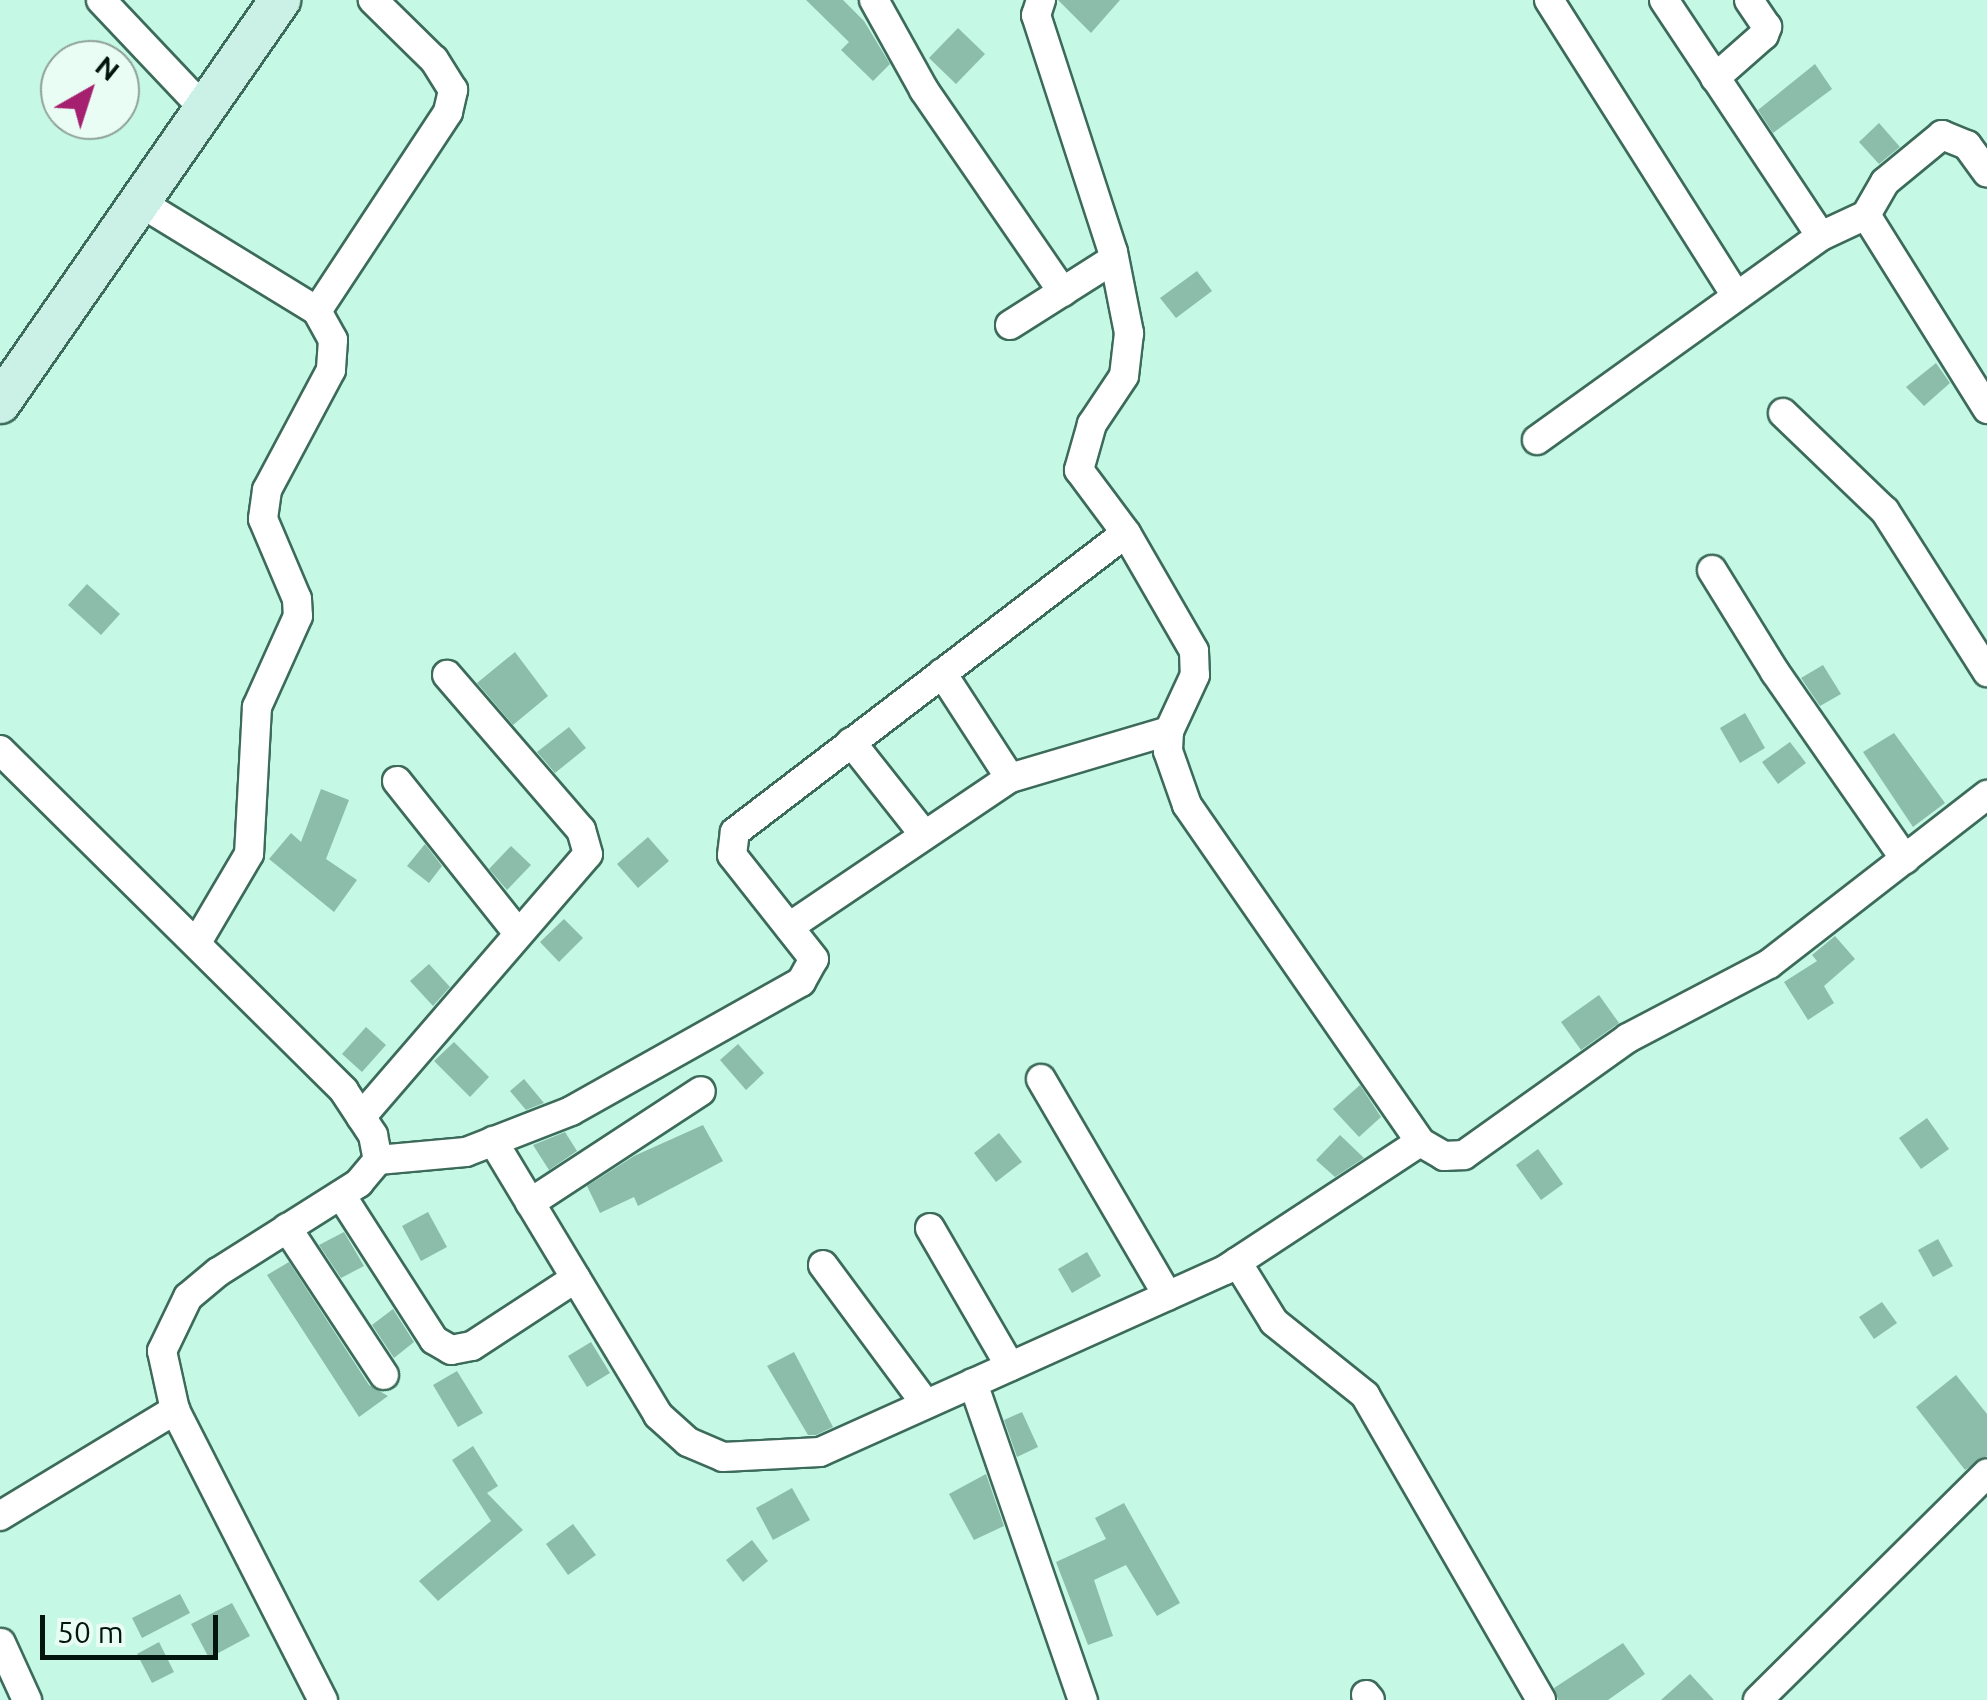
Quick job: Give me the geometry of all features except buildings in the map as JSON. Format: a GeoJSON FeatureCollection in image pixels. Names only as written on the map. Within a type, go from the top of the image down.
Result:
{"type":"FeatureCollection","features":[{"type":"Feature","properties":{"kind":"street"},"geometry":{"type":"LineString","coordinates":[[101,0],[206,110]]}},
{"type":"Feature","properties":{"kind":"street"},"geometry":{"type":"LineString","coordinates":[[317,311],[448,112],[453,90],[434,60],[373,0]]}},
{"type":"Feature","properties":{"kind":"street"},"geometry":{"type":"LineString","coordinates":[[874,0],[924,90],[1062,292]]}},
{"type":"Feature","properties":{"kind":"street"},"geometry":{"type":"LineString","coordinates":[[1040,0],[1036,15],[1114,259],[1129,334],[1124,376],[1092,424],[1079,470],[1126,533],[1194,650],[1195,675],[1169,731],[1168,751],[1187,804],[1420,1142],[1444,1156],[1464,1154],[1628,1038],[1769,964],[1987,795]]}},
{"type":"Feature","properties":{"kind":"street"},"geometry":{"type":"LineString","coordinates":[[1549,0],[1736,296]]}},
{"type":"Feature","properties":{"kind":"street"},"geometry":{"type":"LineString","coordinates":[[1664,0],[1821,236]]}},
{"type":"Feature","properties":{"kind":"street"},"geometry":{"type":"LineString","coordinates":[[1715,78],[1764,35],[1767,27],[1749,0]]}},
{"type":"Feature","properties":{"kind":"street"},"geometry":{"type":"LineString","coordinates":[[0,403],[206,110],[274,2]]}},
{"type":"Feature","properties":{"kind":"street"},"geometry":{"type":"LineString","coordinates":[[1537,440],[1821,236],[1866,215],[1885,182],[1942,135],[1967,146],[1987,172]]}},
{"type":"Feature","properties":{"kind":"street"},"geometry":{"type":"LineString","coordinates":[[141,204],[317,311],[334,340],[331,370],[267,490],[263,519],[297,598],[298,616],[257,707],[249,854],[196,944]]}},
{"type":"Feature","properties":{"kind":"street"},"geometry":{"type":"LineString","coordinates":[[1866,215],[1987,409]]}},
{"type":"Feature","properties":{"kind":"street"},"geometry":{"type":"LineString","coordinates":[[1010,325],[1114,259]]}},
{"type":"Feature","properties":{"kind":"street"},"geometry":{"type":"LineString","coordinates":[[1783,413],[1884,512],[1987,672]]}},
{"type":"Feature","properties":{"kind":"street"},"geometry":{"type":"LineString","coordinates":[[323,1700],[175,1410],[162,1351],[173,1319],[218,1272],[341,1195],[378,1160],[466,1152],[571,1111],[801,982],[814,959],[732,854],[735,832],[1126,533]]}},
{"type":"Feature","properties":{"kind":"street"},"geometry":{"type":"LineString","coordinates":[[1712,570],[1774,672],[1905,859]]}},
{"type":"Feature","properties":{"kind":"street"},"geometry":{"type":"LineString","coordinates":[[942,672],[1010,778]]}},
{"type":"Feature","properties":{"kind":"street"},"geometry":{"type":"LineString","coordinates":[[361,1116],[588,854],[589,842],[448,675]]}},
{"type":"Feature","properties":{"kind":"street"},"geometry":{"type":"LineString","coordinates":[[789,927],[922,832],[1010,778],[1169,731]]}},
{"type":"Feature","properties":{"kind":"street"},"geometry":{"type":"LineString","coordinates":[[851,742],[922,832]]}},
{"type":"Feature","properties":{"kind":"street"},"geometry":{"type":"LineString","coordinates":[[0,750],[344,1090],[361,1116],[378,1160]]}},
{"type":"Feature","properties":{"kind":"street"},"geometry":{"type":"LineString","coordinates":[[397,781],[518,934]]}},
{"type":"Feature","properties":{"kind":"street"},"geometry":{"type":"LineString","coordinates":[[1042,1078],[1168,1296]]}},
{"type":"Feature","properties":{"kind":"street"},"geometry":{"type":"LineString","coordinates":[[530,1202],[701,1091]]}},
{"type":"Feature","properties":{"kind":"street"},"geometry":{"type":"LineString","coordinates":[[494,1141],[658,1415],[688,1442],[723,1457],[820,1452],[1168,1296],[1237,1262],[1420,1142]]}},
{"type":"Feature","properties":{"kind":"street"},"geometry":{"type":"LineString","coordinates":[[341,1195],[434,1340],[451,1350],[472,1346],[576,1278]]}},
{"type":"Feature","properties":{"kind":"street"},"geometry":{"type":"LineString","coordinates":[[287,1228],[384,1375]]}},
{"type":"Feature","properties":{"kind":"street"},"geometry":{"type":"LineString","coordinates":[[930,1228],[1010,1366]]}},
{"type":"Feature","properties":{"kind":"street"},"geometry":{"type":"LineString","coordinates":[[1237,1262],[1274,1322],[1365,1394],[1541,1700]]}},
{"type":"Feature","properties":{"kind":"street"},"geometry":{"type":"LineString","coordinates":[[823,1265],[926,1404]]}},
{"type":"Feature","properties":{"kind":"street"},"geometry":{"type":"LineString","coordinates":[[973,1383],[1083,1700]]}},
{"type":"Feature","properties":{"kind":"street"},"geometry":{"type":"LineString","coordinates":[[0,1516],[175,1410]]}},
{"type":"Feature","properties":{"kind":"street"},"geometry":{"type":"LineString","coordinates":[[1758,1700],[1987,1473]]}},
{"type":"Feature","properties":{"kind":"street"},"geometry":{"type":"LineString","coordinates":[[1,1643],[27,1700]]}}]}
